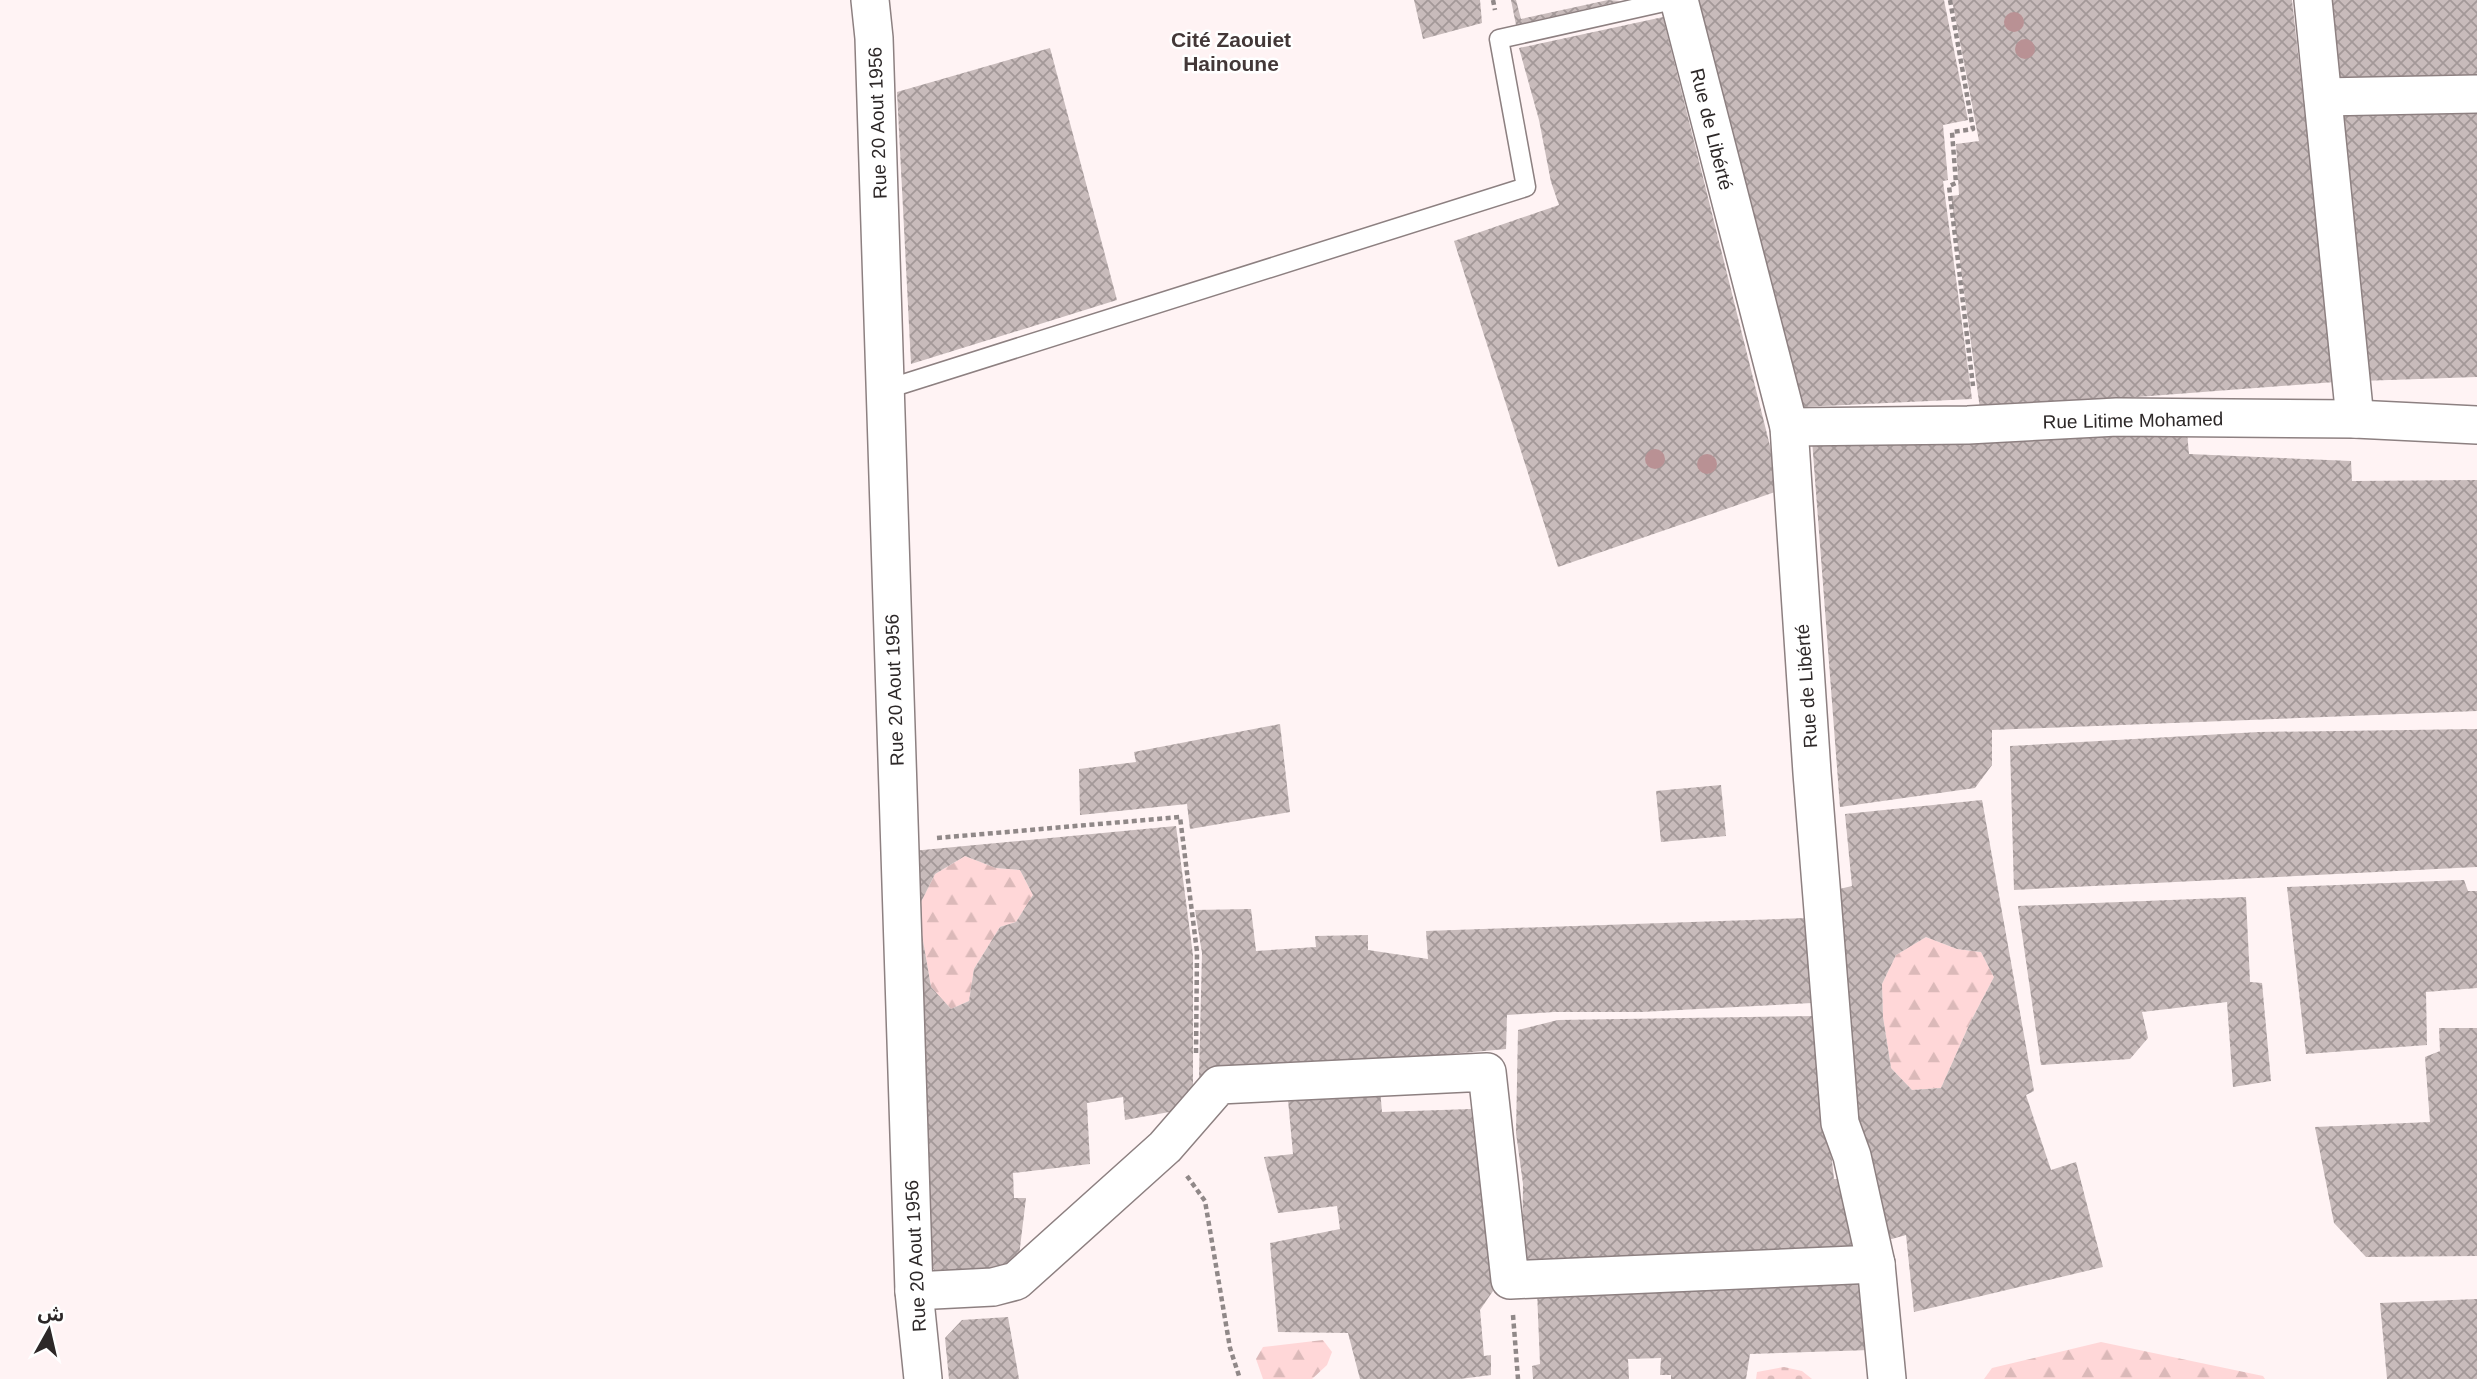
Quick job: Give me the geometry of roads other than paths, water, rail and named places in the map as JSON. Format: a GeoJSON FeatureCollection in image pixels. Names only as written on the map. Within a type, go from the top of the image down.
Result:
{"type":"FeatureCollection","features":[{"type":"Feature","properties":{"kind":"street","name":"Rue 20 Aout 1956"},"geometry":{"type":"LineString","coordinates":[[870,0],[874,38],[914,1291],[923,1379]]}},
{"type":"Feature","properties":{"kind":"street","name":"Rue de Libérté"},"geometry":{"type":"LineString","coordinates":[[1679,0],[1789,427],[1812,772],[1840,1124],[1852,1156],[1876,1265],[1887,1379]]}},
{"type":"Feature","properties":{"kind":"street"},"geometry":{"type":"LineString","coordinates":[[2313,0],[2356,419]]}},
{"type":"Feature","properties":{"kind":"street"},"geometry":{"type":"LineString","coordinates":[[2323,97],[2477,94]]}},
{"type":"Feature","properties":{"kind":"street","name":"Rue Litime Mohamed"},"geometry":{"type":"LineString","coordinates":[[1789,427],[1978,425],[2117,417],[2356,419],[2477,425]]}},
{"type":"Feature","properties":{"kind":"street"},"geometry":{"type":"LineString","coordinates":[[914,1291],[993,1287],[1016,1282],[1165,1147],[1219,1085],[1487,1072],[1510,1280],[1876,1265]]}},
{"type":"Feature","properties":{"kind":"lane"},"geometry":{"type":"LineString","coordinates":[[884,390],[1526,187],[1499,39],[1673,0]]}},
{"type":"Feature","properties":{"kind":"district","name":"Cité Zaouiet Hainoune"},"geometry":{"type":"Point","coordinates":[1231,52]}}]}
